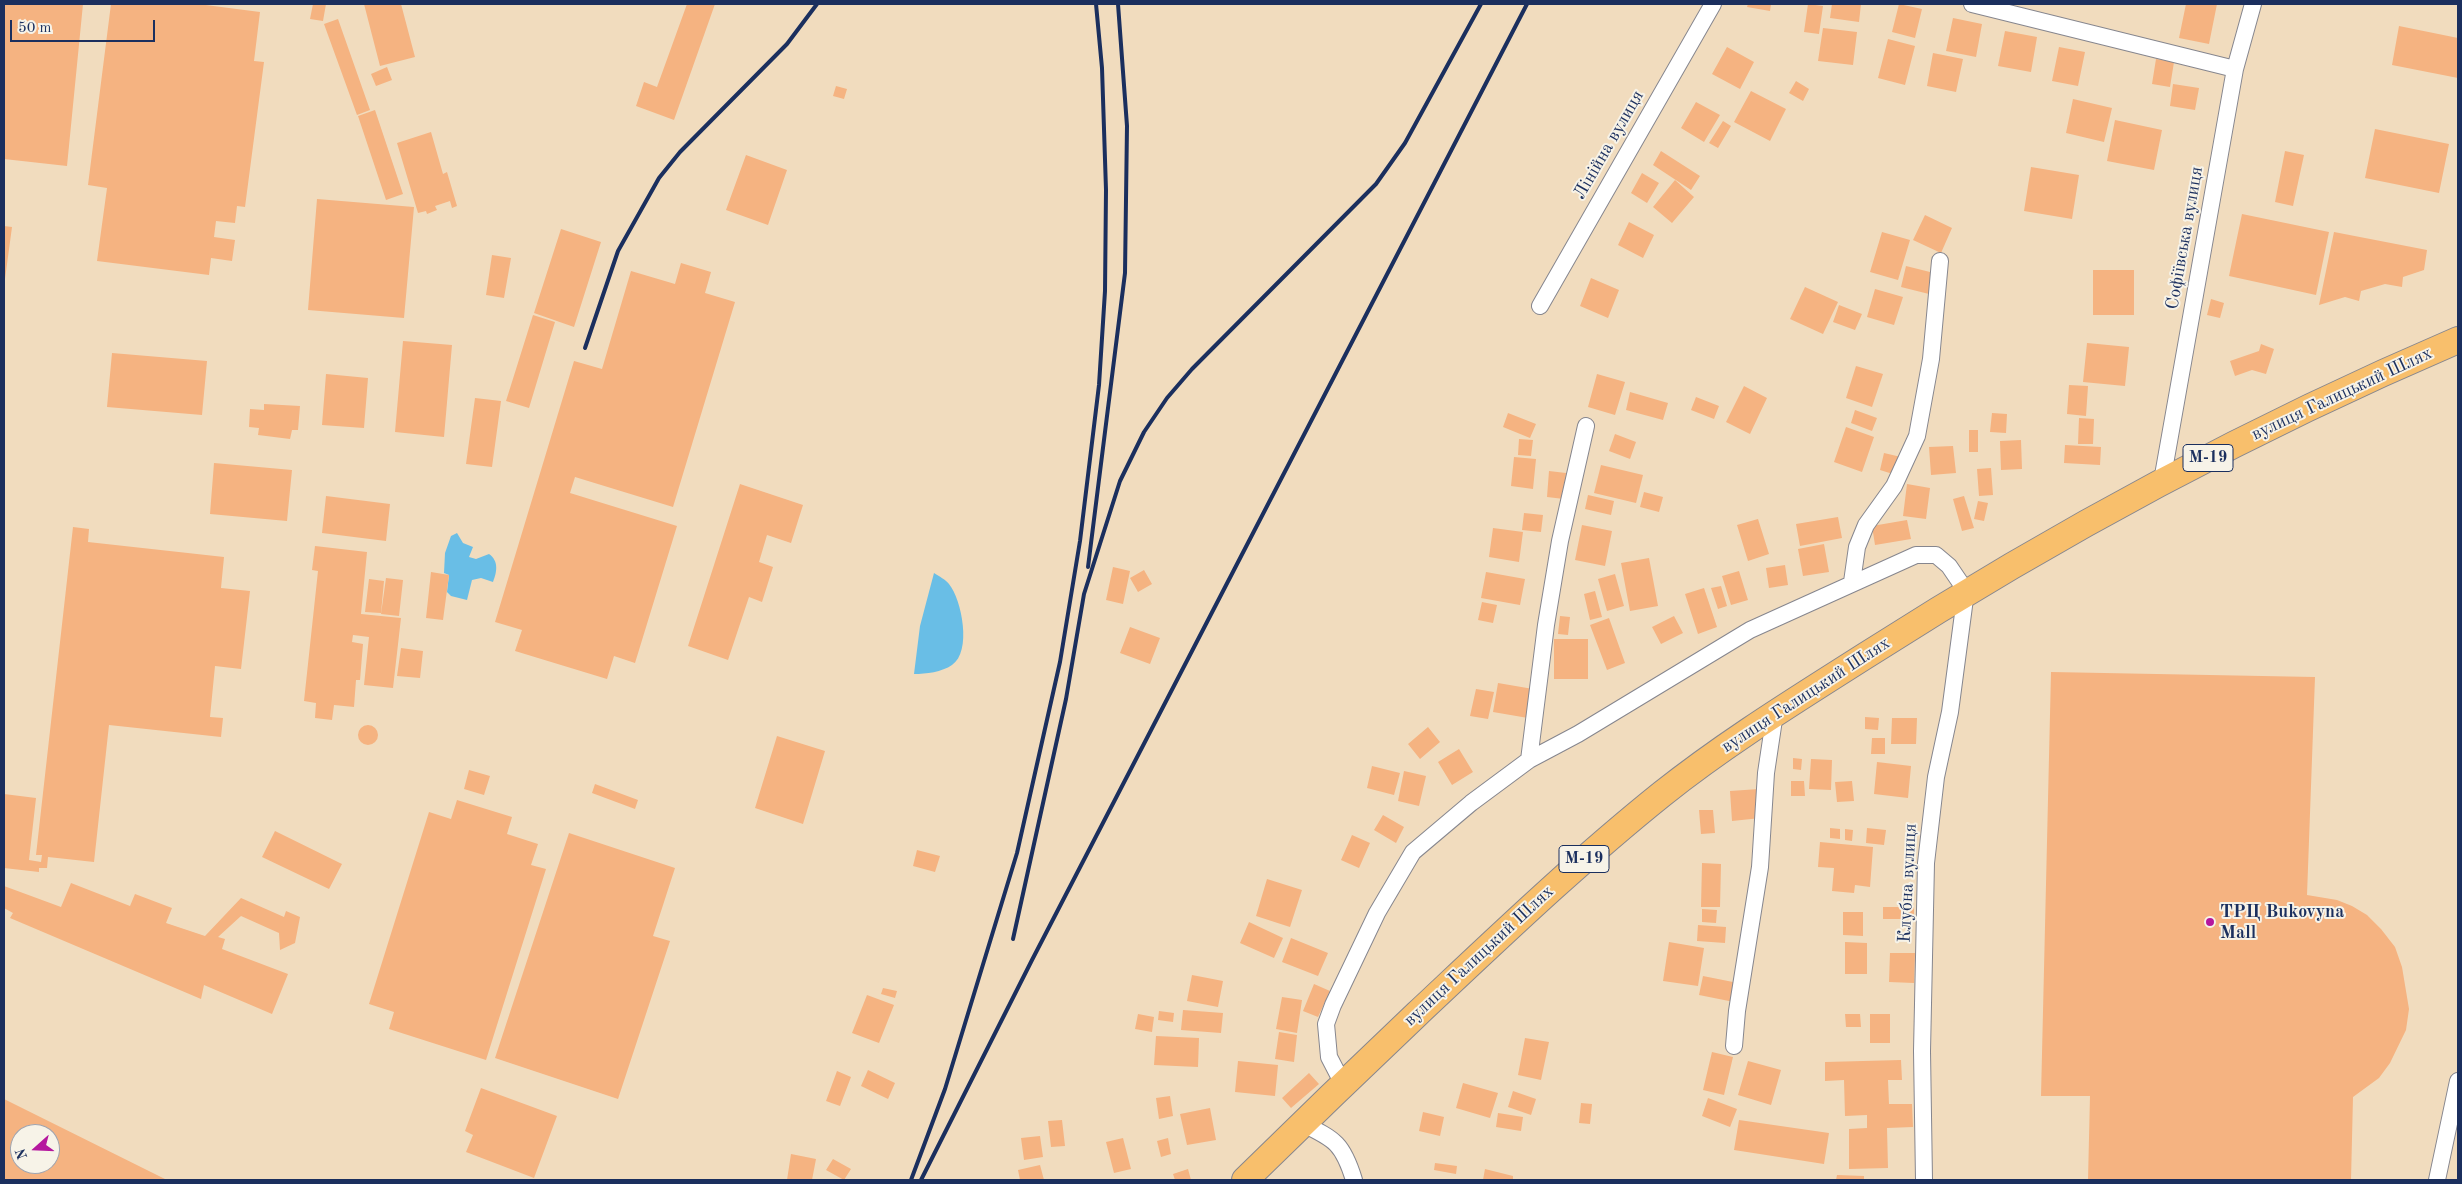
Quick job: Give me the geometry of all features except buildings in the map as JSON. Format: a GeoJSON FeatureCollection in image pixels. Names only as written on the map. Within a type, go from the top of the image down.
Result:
{"type":"FeatureCollection","features":[{"type":"Feature","properties":{"kind":"highway","name":"вулиця Галицький Шлях"},"geometry":{"type":"LineString","coordinates":[[1245,1180],[1343,1084],[1572,869],[1664,793],[1775,713],[1966,591],[2162,481],[2363,380],[2458,340]]}},
{"type":"Feature","properties":{"kind":"street","name":"Лінійна вулиця"},"geometry":{"type":"LineString","coordinates":[[1540,306],[1713,4]]}},
{"type":"Feature","properties":{"kind":"street"},"geometry":{"type":"LineString","coordinates":[[1972,4],[2235,70]]}},
{"type":"Feature","properties":{"kind":"street","name":"Софіївська вулиця"},"geometry":{"type":"LineString","coordinates":[[2162,481],[2235,70],[2253,4]]}},
{"type":"Feature","properties":{"kind":"street"},"geometry":{"type":"LineString","coordinates":[[1852,582],[1857,547],[1866,524],[1894,486],[1918,436],[1931,359],[1940,261]]}},
{"type":"Feature","properties":{"kind":"street"},"geometry":{"type":"LineString","coordinates":[[1529,760],[1546,625],[1558,550],[1586,426]]}},
{"type":"Feature","properties":{"kind":"street"},"geometry":{"type":"LineString","coordinates":[[1343,1084],[1329,1056],[1326,1024],[1377,913],[1413,852],[1471,803],[1529,760],[1578,734],[1750,630],[1852,582],[1916,555],[1936,555],[1949,566],[1966,591]]}},
{"type":"Feature","properties":{"kind":"street","name":"Клубна вулиця"},"geometry":{"type":"LineString","coordinates":[[1924,1180],[1922,1051],[1926,862],[1936,777],[1950,712],[1966,591]]}},
{"type":"Feature","properties":{"kind":"street"},"geometry":{"type":"LineString","coordinates":[[1734,1046],[1737,1011],[1760,867],[1766,773],[1775,713]]}},
{"type":"Feature","properties":{"kind":"street"},"geometry":{"type":"LineString","coordinates":[[2437,1180],[2458,1081]]}},
{"type":"Feature","properties":{"kind":"street"},"geometry":{"type":"LineString","coordinates":[[1302,1124],[1333,1139],[1341,1150],[1354,1180]]}},
{"type":"Feature","properties":{"kind":"water"},"geometry":{"type":"Polygon","coordinates":[[[457,533],[463,543],[473,547],[469,557],[476,559],[489,554],[496,563],[493,582],[481,578],[472,580],[467,600],[451,596],[447,592],[449,575],[444,573],[445,553],[451,536],[457,533]]]}},
{"type":"Feature","properties":{"kind":"water"},"geometry":{"type":"Polygon","coordinates":[[[934,573],[949,584],[958,602],[963,626],[962,649],[952,665],[934,672],[914,674],[920,626],[934,573]]]}},
{"type":"Feature","properties":{"kind":"railway"},"geometry":{"type":"LineString","coordinates":[[585,348],[618,251],[659,178],[680,152],[787,44],[817,4]]}},
{"type":"Feature","properties":{"kind":"railway"},"geometry":{"type":"LineString","coordinates":[[911,1180],[945,1089],[1017,853],[1060,662],[1080,541],[1099,385],[1105,291],[1106,190],[1102,68],[1096,4]]}},
{"type":"Feature","properties":{"kind":"railway"},"geometry":{"type":"LineString","coordinates":[[1088,567],[1125,273],[1127,126],[1118,4]]}},
{"type":"Feature","properties":{"kind":"railway"},"geometry":{"type":"LineString","coordinates":[[1013,939],[1066,699],[1084,594],[1120,481],[1144,432],[1167,398],[1192,369],[1376,184],[1405,143],[1481,4]]}},
{"type":"Feature","properties":{"kind":"railway"},"geometry":{"type":"LineString","coordinates":[[921,1180],[1032,960],[1527,4]]}},
{"type":"Feature","properties":{"kind":"place","name":"ТРЦ Bukovyna Mall"},"geometry":{"type":"Point","coordinates":[2210,922]}}]}
